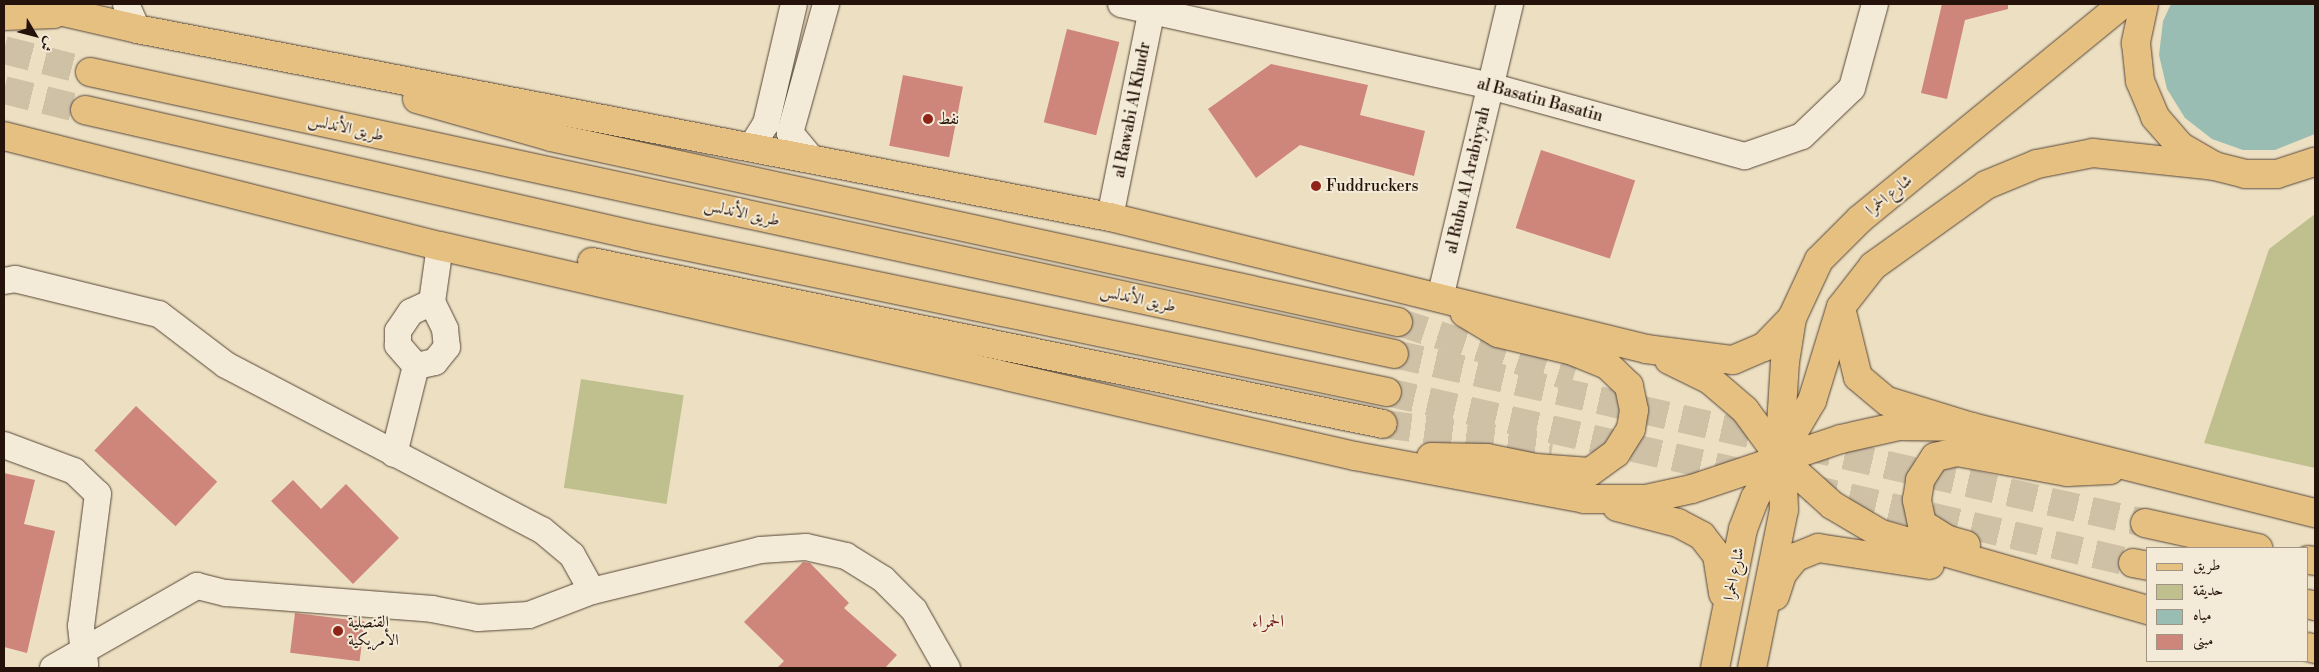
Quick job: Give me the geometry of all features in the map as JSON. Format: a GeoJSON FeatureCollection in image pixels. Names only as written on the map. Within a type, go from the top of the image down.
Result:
{"type":"FeatureCollection","features":[{"type":"Feature","properties":{"kind":"main road"},"geometry":{"type":"LineString","coordinates":[[29,4],[66,9],[137,29],[752,146],[1110,217],[1646,349],[1733,360],[1764,347],[1792,318]]}},
{"type":"Feature","properties":{"kind":"main road","name":"شارع الحمرا"},"geometry":{"type":"LineString","coordinates":[[1754,663],[1784,510],[1781,459],[1783,377],[1792,318],[1819,260],[1860,220],[2123,4]]}},
{"type":"Feature","properties":{"kind":"main road"},"geometry":{"type":"LineString","coordinates":[[2144,4],[2136,43],[2140,81],[2155,117],[2180,146],[2214,166],[2245,174],[2277,174],[2315,162]]}},
{"type":"Feature","properties":{"kind":"main road"},"geometry":{"type":"LineString","coordinates":[[4,16],[66,9]]}},
{"type":"Feature","properties":{"kind":"main road"},"geometry":{"type":"LineString","coordinates":[[244,49],[551,136],[1398,322]]}},
{"type":"Feature","properties":{"kind":"main road","name":"طريق الأندلس"},"geometry":{"type":"LineString","coordinates":[[90,72],[1394,354]]}},
{"type":"Feature","properties":{"kind":"main road"},"geometry":{"type":"LineString","coordinates":[[85,110],[646,238],[1387,392]]}},
{"type":"Feature","properties":{"kind":"main road"},"geometry":{"type":"LineString","coordinates":[[4,123],[81,155]]}},
{"type":"Feature","properties":{"kind":"main road"},"geometry":{"type":"LineString","coordinates":[[4,137],[440,246],[1355,456],[1584,499],[1678,523],[1702,536],[1717,555],[1724,579],[1717,658]]}},
{"type":"Feature","properties":{"kind":"main road","name":"شارع الحمرا"},"geometry":{"type":"LineString","coordinates":[[1717,658],[1743,529],[1755,498],[1781,459],[1812,401],[1841,307],[1873,266],[1937,217],[1986,185],[2037,164],[2093,153],[2214,166]]}},
{"type":"Feature","properties":{"kind":"main road"},"geometry":{"type":"LineString","coordinates":[[440,246],[505,244],[1383,424]]}},
{"type":"Feature","properties":{"kind":"main road"},"geometry":{"type":"LineString","coordinates":[[1355,456],[1488,458],[1590,472],[1616,453],[1631,429],[1634,410],[1629,386],[1607,365],[1573,350],[1498,333],[1440,298]]}},
{"type":"Feature","properties":{"kind":"main road"},"geometry":{"type":"LineString","coordinates":[[1841,307],[1858,377],[1887,401],[1972,427],[2315,513]]}},
{"type":"Feature","properties":{"kind":"main road"},"geometry":{"type":"LineString","coordinates":[[1646,349],[1710,380],[1745,410],[1781,459],[1832,505],[1880,534],[2143,609]]}},
{"type":"Feature","properties":{"kind":"main road"},"geometry":{"type":"LineString","coordinates":[[1584,499],[1659,496],[1842,439],[1899,426],[1972,427]]}},
{"type":"Feature","properties":{"kind":"main road"},"geometry":{"type":"LineString","coordinates":[[2142,469],[2067,472],[1958,452],[1935,456],[1920,480],[1917,500],[1922,524],[1948,540],[2042,564],[2143,609]]}},
{"type":"Feature","properties":{"kind":"main road"},"geometry":{"type":"LineString","coordinates":[[2145,523],[2253,547]]}},
{"type":"Feature","properties":{"kind":"main road"},"geometry":{"type":"LineString","coordinates":[[1754,663],[1782,574],[1796,558],[1818,548],[1911,561],[2143,609]]}},
{"type":"Feature","properties":{"kind":"street"},"geometry":{"type":"LineString","coordinates":[[126,4],[137,29]]}},
{"type":"Feature","properties":{"kind":"street"},"geometry":{"type":"LineString","coordinates":[[752,146],[766,124],[794,4]]}},
{"type":"Feature","properties":{"kind":"street"},"geometry":{"type":"LineString","coordinates":[[811,158],[790,133],[826,4]]}},
{"type":"Feature","properties":{"kind":"street","name":"al Basatin Basatin"},"geometry":{"type":"LineString","coordinates":[[1121,4],[1152,7],[1490,86],[1745,156],[1802,136],[1852,88],[1875,4]]}},
{"type":"Feature","properties":{"kind":"street","name":"al Rubu Al Arabiyyah"},"geometry":{"type":"LineString","coordinates":[[1440,298],[1510,4]]}},
{"type":"Feature","properties":{"kind":"street","name":"al Rawabi Al Khudr"},"geometry":{"type":"LineString","coordinates":[[1110,217],[1152,7]]}},
{"type":"Feature","properties":{"kind":"street"},"geometry":{"type":"LineString","coordinates":[[416,366],[435,362],[447,347],[445,329],[432,302],[440,246]]}},
{"type":"Feature","properties":{"kind":"street"},"geometry":{"type":"LineString","coordinates":[[4,281],[15,279],[159,314],[226,365],[542,530],[572,555],[592,590]]}},
{"type":"Feature","properties":{"kind":"street"},"geometry":{"type":"LineString","coordinates":[[416,366],[398,345],[398,331],[411,312],[432,302]]}},
{"type":"Feature","properties":{"kind":"street"},"geometry":{"type":"LineString","coordinates":[[394,454],[416,366]]}},
{"type":"Feature","properties":{"kind":"street"},"geometry":{"type":"LineString","coordinates":[[4,446],[74,471],[98,494],[81,626],[84,659]]}},
{"type":"Feature","properties":{"kind":"street"},"geometry":{"type":"LineString","coordinates":[[53,668],[84,659],[197,586],[226,593],[432,609],[478,618],[529,615],[592,590],[760,550],[806,547],[846,556],[883,579],[914,610],[947,668]]}},
{"type":"Feature","properties":{"kind":"green space"},"geometry":{"type":"Polygon","coordinates":[[[2315,214],[2315,468],[2204,443],[2269,249],[2315,214]]]}},
{"type":"Feature","properties":{"kind":"green space"},"geometry":{"type":"Polygon","coordinates":[[[581,379],[684,395],[667,504],[564,488],[581,379]]]}},
{"type":"Feature","properties":{"kind":"water"},"geometry":{"type":"Polygon","coordinates":[[[2171,4],[2315,4],[2315,134],[2275,150],[2243,150],[2212,139],[2185,118],[2167,89],[2159,55],[2163,21],[2171,4]]]}},
{"type":"Feature","properties":{"kind":"building"},"geometry":{"type":"Polygon","coordinates":[[[1942,4],[2008,4],[2008,9],[1965,20],[1947,99],[1921,93],[1942,4]]]}},
{"type":"Feature","properties":{"kind":"building"},"geometry":{"type":"Polygon","coordinates":[[[1067,29],[1119,42],[1096,135],[1044,122],[1067,29]]]}},
{"type":"Feature","properties":{"kind":"building"},"geometry":{"type":"Polygon","coordinates":[[[1271,64],[1368,85],[1360,115],[1425,131],[1414,176],[1300,145],[1256,178],[1208,109],[1271,64]]]}},
{"type":"Feature","properties":{"kind":"building"},"geometry":{"type":"Polygon","coordinates":[[[903,75],[963,87],[949,157],[889,146],[903,75]]]}},
{"type":"Feature","properties":{"kind":"building"},"geometry":{"type":"Polygon","coordinates":[[[1541,150],[1635,181],[1610,259],[1516,228],[1541,150]]]}},
{"type":"Feature","properties":{"kind":"building"},"geometry":{"type":"Polygon","coordinates":[[[136,406],[217,482],[176,526],[94,451],[136,406]]]}},
{"type":"Feature","properties":{"kind":"building"},"geometry":{"type":"Polygon","coordinates":[[[4,473],[35,480],[24,524],[55,531],[27,653],[4,647],[4,473]]]}},
{"type":"Feature","properties":{"kind":"building"},"geometry":{"type":"Polygon","coordinates":[[[293,480],[321,509],[346,484],[399,538],[353,584],[271,501],[293,480]]]}},
{"type":"Feature","properties":{"kind":"building"},"geometry":{"type":"Polygon","coordinates":[[[803,562],[810,563],[849,603],[844,608],[897,655],[885,668],[777,668],[784,661],[744,622],[803,562]]]}},
{"type":"Feature","properties":{"kind":"building"},"geometry":{"type":"Polygon","coordinates":[[[295,613],[364,622],[360,661],[290,653],[295,613]]]}},
{"type":"Feature","properties":{"kind":"tunnel"},"geometry":{"type":"LineString","coordinates":[[4,50],[90,72]]}},
{"type":"Feature","properties":{"kind":"tunnel"},"geometry":{"type":"LineString","coordinates":[[4,90],[85,110]]}},
{"type":"Feature","properties":{"kind":"tunnel"},"geometry":{"type":"LineString","coordinates":[[1398,322],[1573,378]]}},
{"type":"Feature","properties":{"kind":"tunnel"},"geometry":{"type":"LineString","coordinates":[[1394,354],[2145,523]]}},
{"type":"Feature","properties":{"kind":"tunnel"},"geometry":{"type":"LineString","coordinates":[[1387,392],[1751,475]]}},
{"type":"Feature","properties":{"kind":"tunnel"},"geometry":{"type":"LineString","coordinates":[[1383,424],[1553,446]]}},
{"type":"Feature","properties":{"kind":"tunnel"},"geometry":{"type":"LineString","coordinates":[[1808,488],[2133,563]]}},
{"type":"Feature","properties":{"kind":"place","name":"نفط"},"geometry":{"type":"Point","coordinates":[928,119]}},
{"type":"Feature","properties":{"kind":"place","name":"Fuddruckers"},"geometry":{"type":"Point","coordinates":[1316,186]}},
{"type":"Feature","properties":{"kind":"place","name":"القنصلية الأمريكية"},"geometry":{"type":"Point","coordinates":[338,631]}},
{"type":"Feature","properties":{"kind":"district","name":"الحمراء"},"geometry":{"type":"Point","coordinates":[1268,622]}}]}
